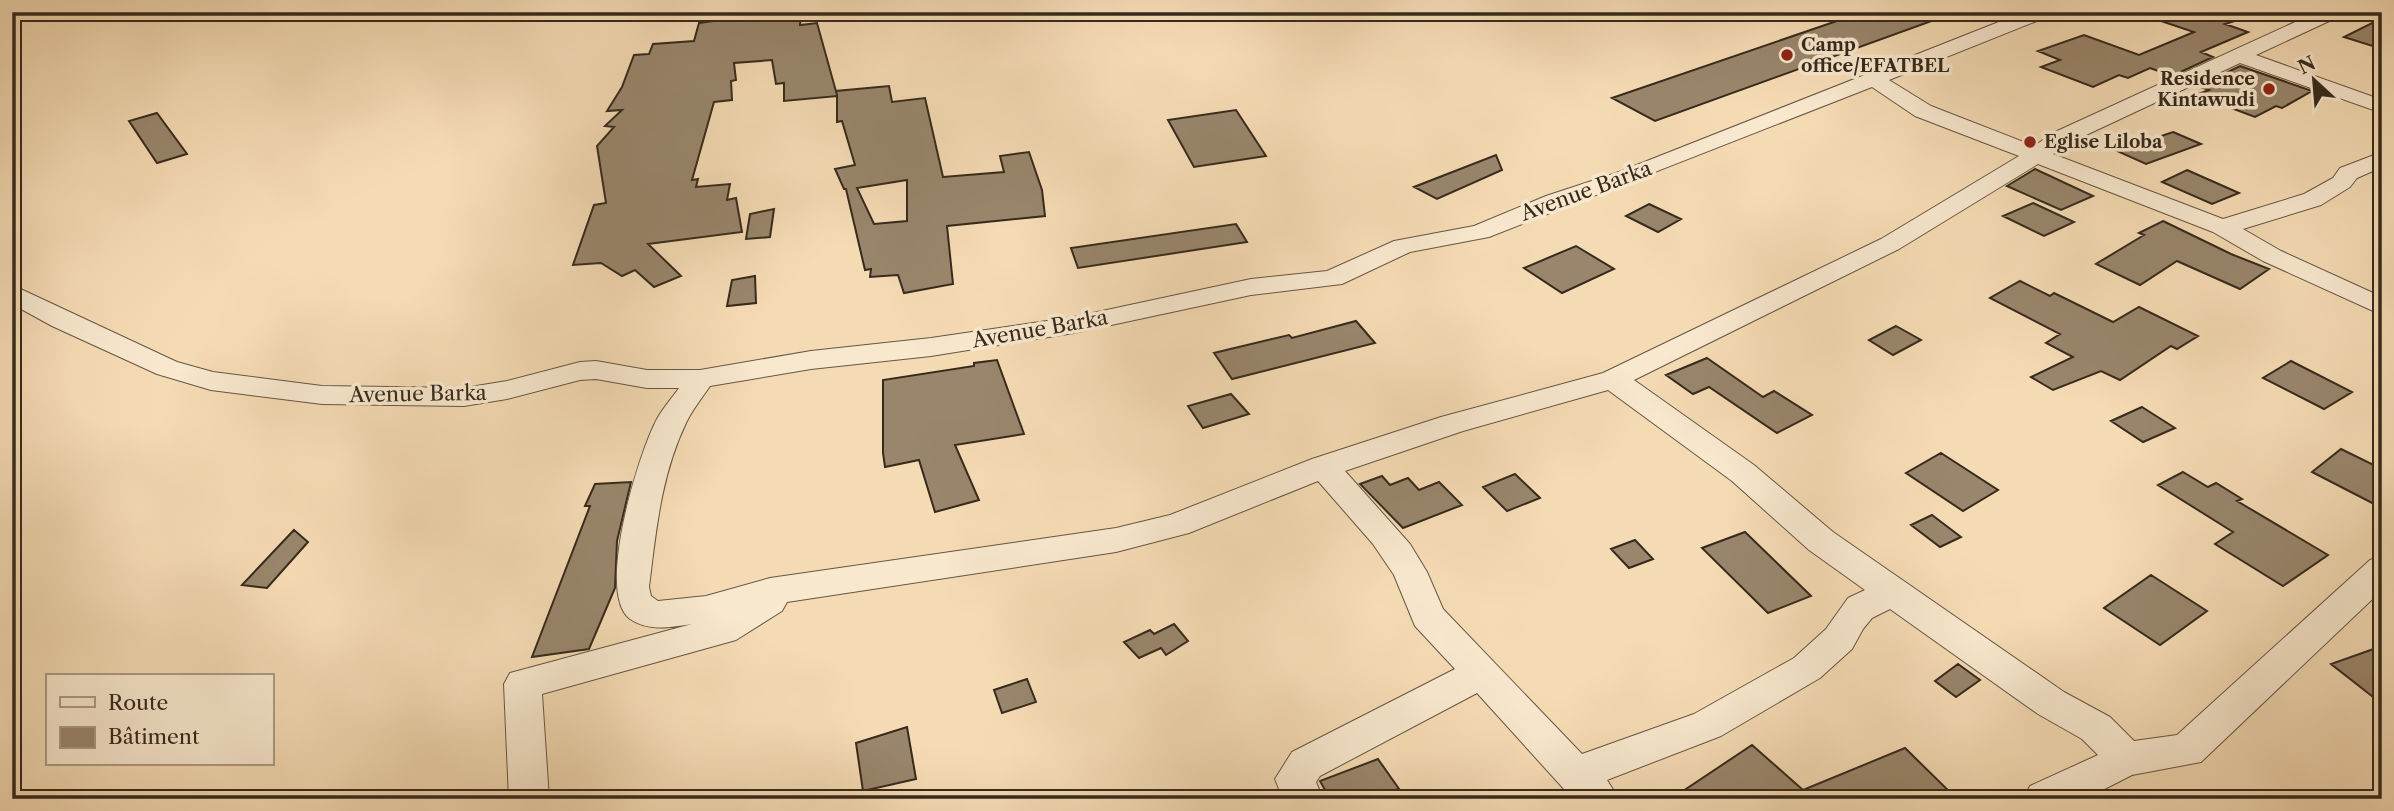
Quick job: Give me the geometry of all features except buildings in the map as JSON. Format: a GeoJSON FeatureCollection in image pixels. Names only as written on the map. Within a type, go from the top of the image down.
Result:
{"type":"FeatureCollection","features":[{"type":"Feature","properties":{"kind":"street","name":"Avenue Barka"},"geometry":{"type":"LineString","coordinates":[[12,293],[62,320],[167,368],[211,382],[264,390],[372,397],[464,397],[507,390],[580,371],[596,370],[647,379],[700,379],[811,360],[919,349],[1048,329],[1251,288],[1326,280],[1403,246],[1480,232],[2042,12]]}},
{"type":"Feature","properties":{"kind":"street"},"geometry":{"type":"LineString","coordinates":[[700,379],[672,421],[655,464],[642,510],[632,587],[635,602],[643,611],[656,615],[680,613],[794,587],[1116,540],[1177,525],[1323,467],[1452,424],[1613,379],[1890,244],[1921,222],[2003,177],[2036,153],[2093,122],[2333,12]]}},
{"type":"Feature","properties":{"kind":"street"},"geometry":{"type":"LineString","coordinates":[[2239,56],[2382,107]]}},
{"type":"Feature","properties":{"kind":"street"},"geometry":{"type":"LineString","coordinates":[[1872,78],[1923,111],[2222,227],[2272,256],[2382,307]]}},
{"type":"Feature","properties":{"kind":"street"},"geometry":{"type":"LineString","coordinates":[[2222,227],[2299,205],[2336,189],[2346,180],[2348,173],[2382,159]]}},
{"type":"Feature","properties":{"kind":"street"},"geometry":{"type":"LineString","coordinates":[[1613,379],[1743,473],[1821,541],[1892,593],[2051,703],[2096,728],[2118,749],[2122,760]]}},
{"type":"Feature","properties":{"kind":"street"},"geometry":{"type":"LineString","coordinates":[[1323,467],[1396,548],[1420,587],[1429,616],[1588,787],[1630,751],[1707,725],[1807,668],[1839,639],[1850,619],[1860,608],[1892,593]]}},
{"type":"Feature","properties":{"kind":"street"},"geometry":{"type":"LineString","coordinates":[[2043,799],[2115,766],[2122,760],[2187,750],[2382,569]]}},
{"type":"Feature","properties":{"kind":"street"},"geometry":{"type":"LineString","coordinates":[[529,799],[523,684],[723,630],[794,587]]}},
{"type":"Feature","properties":{"kind":"street"},"geometry":{"type":"LineString","coordinates":[[1303,799],[1295,779],[1306,764],[1481,673]]}},
{"type":"Feature","properties":{"kind":"place","name":"Camp office/EFATBEL"},"geometry":{"type":"Point","coordinates":[1787,55]}},
{"type":"Feature","properties":{"kind":"place","name":"Residence Kintawudi"},"geometry":{"type":"Point","coordinates":[2269,89]}},
{"type":"Feature","properties":{"kind":"place","name":"Eglise Liloba"},"geometry":{"type":"Point","coordinates":[2030,142]}}]}
